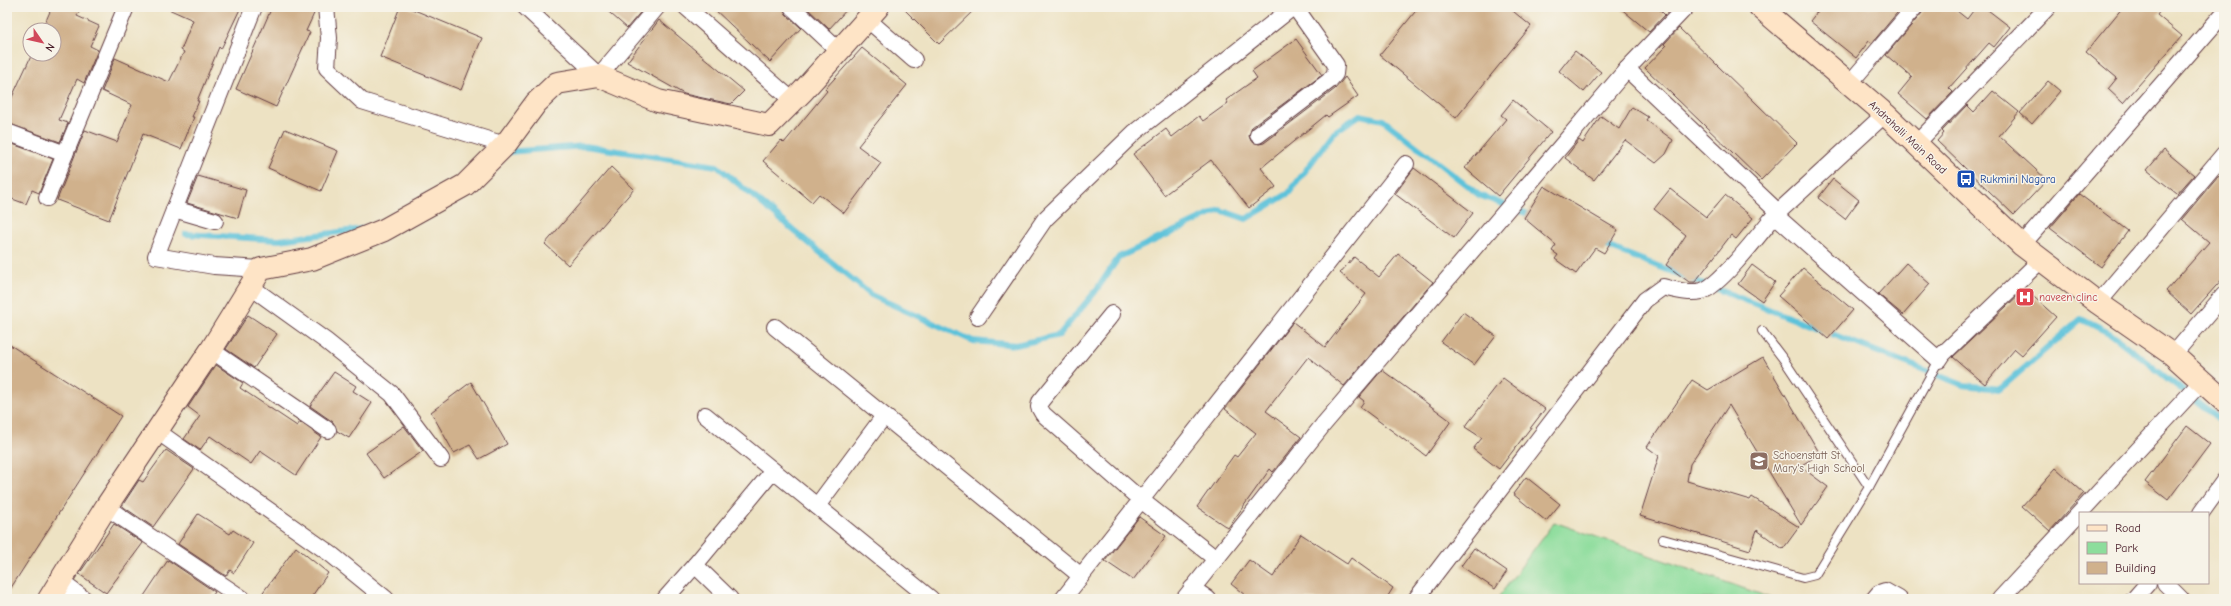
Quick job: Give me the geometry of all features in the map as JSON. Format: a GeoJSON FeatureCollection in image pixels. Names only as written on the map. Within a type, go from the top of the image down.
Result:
{"type":"FeatureCollection","features":[{"type":"Feature","properties":{"kind":"street"},"geometry":{"type":"LineString","coordinates":[[47,198],[126,7]]}},
{"type":"Feature","properties":{"kind":"street"},"geometry":{"type":"LineString","coordinates":[[254,7],[156,256],[214,266],[256,278],[326,341],[392,394],[440,459]]}},
{"type":"Feature","properties":{"kind":"street"},"geometry":{"type":"LineString","coordinates":[[326,7],[329,38],[327,68],[362,101],[505,145]]}},
{"type":"Feature","properties":{"kind":"street"},"geometry":{"type":"LineString","coordinates":[[525,7],[599,76],[658,101],[769,125],[839,51],[872,13],[914,60]]}},
{"type":"Feature","properties":{"kind":"street"},"geometry":{"type":"LineString","coordinates":[[84,599],[55,591],[106,507],[211,350],[256,278],[312,259],[384,230],[466,185],[505,145],[536,103],[557,83],[599,76],[657,7]]}},
{"type":"Feature","properties":{"kind":"street"},"geometry":{"type":"LineString","coordinates":[[686,7],[793,101]]}},
{"type":"Feature","properties":{"kind":"street"},"geometry":{"type":"LineString","coordinates":[[792,7],[839,51]]}},
{"type":"Feature","properties":{"kind":"street"},"geometry":{"type":"LineString","coordinates":[[978,317],[1045,219],[1135,132],[1294,7],[1336,65],[1335,74],[1329,82],[1258,135]]}},
{"type":"Feature","properties":{"kind":"street"},"geometry":{"type":"LineString","coordinates":[[1208,599],[1188,594],[1323,425],[1627,69],[1686,7]]}},
{"type":"Feature","properties":{"kind":"street","name":"Andrahalli Main Road"},"geometry":{"type":"LineString","coordinates":[[1760,7],[1917,143],[2022,245],[2098,303],[2173,355],[2224,400]]}},
{"type":"Feature","properties":{"kind":"street"},"geometry":{"type":"LineString","coordinates":[[1849,84],[1915,7]]}},
{"type":"Feature","properties":{"kind":"street"},"geometry":{"type":"LineString","coordinates":[[1917,143],[2048,7]]}},
{"type":"Feature","properties":{"kind":"street"},"geometry":{"type":"LineString","coordinates":[[2022,245],[2224,13]]}},
{"type":"Feature","properties":{"kind":"street"},"geometry":{"type":"LineString","coordinates":[[1627,69],[1777,214],[1939,360],[1943,354],[2041,260]]}},
{"type":"Feature","properties":{"kind":"street"},"geometry":{"type":"LineString","coordinates":[[1416,599],[1645,300],[1663,287],[1683,292],[1704,291],[1731,269],[1777,214],[1885,114]]}},
{"type":"Feature","properties":{"kind":"street"},"geometry":{"type":"LineString","coordinates":[[7,132],[65,154]]}},
{"type":"Feature","properties":{"kind":"street"},"geometry":{"type":"LineString","coordinates":[[2098,303],[2224,154]]}},
{"type":"Feature","properties":{"kind":"street"},"geometry":{"type":"LineString","coordinates":[[1062,599],[1406,164]]}},
{"type":"Feature","properties":{"kind":"street"},"geometry":{"type":"LineString","coordinates":[[174,209],[215,221]]}},
{"type":"Feature","properties":{"kind":"street"},"geometry":{"type":"LineString","coordinates":[[2173,355],[2224,295]]}},
{"type":"Feature","properties":{"kind":"street"},"geometry":{"type":"LineString","coordinates":[[1112,314],[1040,402],[1039,408],[1043,414],[1141,500],[1216,559]]}},
{"type":"Feature","properties":{"kind":"street"},"geometry":{"type":"LineString","coordinates":[[775,327],[1081,576]]}},
{"type":"Feature","properties":{"kind":"street"},"geometry":{"type":"LineString","coordinates":[[211,350],[328,430]]}},
{"type":"Feature","properties":{"kind":"street"},"geometry":{"type":"LineString","coordinates":[[2081,512],[2202,381]]}},
{"type":"Feature","properties":{"kind":"street"},"geometry":{"type":"LineString","coordinates":[[705,415],[931,599]]}},
{"type":"Feature","properties":{"kind":"street"},"geometry":{"type":"LineString","coordinates":[[816,506],[884,416]]}},
{"type":"Feature","properties":{"kind":"street"},"geometry":{"type":"LineString","coordinates":[[157,431],[332,555],[386,599]]}},
{"type":"Feature","properties":{"kind":"street"},"geometry":{"type":"LineString","coordinates":[[665,599],[773,471]]}},
{"type":"Feature","properties":{"kind":"street"},"geometry":{"type":"LineString","coordinates":[[2202,512],[2224,481]]}},
{"type":"Feature","properties":{"kind":"street"},"geometry":{"type":"LineString","coordinates":[[106,507],[243,599]]}},
{"type":"Feature","properties":{"kind":"street"},"geometry":{"type":"LineString","coordinates":[[2000,599],[2079,514]]}},
{"type":"Feature","properties":{"kind":"street"},"geometry":{"type":"LineString","coordinates":[[695,565],[730,599]]}},
{"type":"Feature","properties":{"kind":"street"},"geometry":{"type":"LineString","coordinates":[[2134,599],[2147,584]]}},
{"type":"Feature","properties":{"kind":"street"},"geometry":{"type":"LineString","coordinates":[[2166,584],[2181,599]]}},
{"type":"Feature","properties":{"kind":"street"},"geometry":{"type":"LineString","coordinates":[[1874,599],[1879,593],[1885,591],[1899,599]]}},
{"type":"Feature","properties":{"kind":"lane"},"geometry":{"type":"LineString","coordinates":[[1762,331],[1784,360],[1869,487]]}},
{"type":"Feature","properties":{"kind":"lane"},"geometry":{"type":"LineString","coordinates":[[1663,539],[1803,578],[1815,575],[1869,487],[1939,360]]}},
{"type":"Feature","properties":{"kind":"green space"},"geometry":{"type":"Polygon","coordinates":[[[1554,522],[1774,599],[1497,599],[1554,522]]]}},
{"type":"Feature","properties":{"kind":"building"},"geometry":{"type":"Polygon","coordinates":[[[52,7],[81,7],[77,16],[99,26],[90,46],[98,50],[84,83],[77,79],[59,120],[68,123],[60,142],[7,123],[7,108],[28,62],[62,62],[62,22],[45,22],[52,7]]]}},
{"type":"Feature","properties":{"kind":"building"},"geometry":{"type":"Polygon","coordinates":[[[164,7],[241,7],[221,49],[219,47],[197,101],[199,101],[192,117],[194,117],[181,149],[143,134],[109,220],[57,200],[85,130],[117,142],[132,105],[102,91],[115,58],[169,82],[184,52],[181,50],[193,20],[164,7]]]}},
{"type":"Feature","properties":{"kind":"building"},"geometry":{"type":"Polygon","coordinates":[[[272,7],[317,7],[306,31],[310,32],[276,107],[236,89],[272,7]]]}},
{"type":"Feature","properties":{"kind":"building"},"geometry":{"type":"Polygon","coordinates":[[[400,7],[407,7],[482,38],[461,90],[380,57],[400,7]]]}},
{"type":"Feature","properties":{"kind":"building"},"geometry":{"type":"Polygon","coordinates":[[[603,7],[643,7],[644,8],[627,28],[603,7]]]}},
{"type":"Feature","properties":{"kind":"building"},"geometry":{"type":"Polygon","coordinates":[[[712,7],[783,7],[786,14],[801,28],[770,62],[712,7]]]}},
{"type":"Feature","properties":{"kind":"building"},"geometry":{"type":"Polygon","coordinates":[[[806,7],[849,7],[829,29],[806,7]]]}},
{"type":"Feature","properties":{"kind":"building"},"geometry":{"type":"Polygon","coordinates":[[[902,7],[977,7],[939,44],[902,7]]]}},
{"type":"Feature","properties":{"kind":"building"},"geometry":{"type":"Polygon","coordinates":[[[1419,7],[1508,7],[1531,26],[1456,118],[1380,55],[1419,7]]]}},
{"type":"Feature","properties":{"kind":"building"},"geometry":{"type":"Polygon","coordinates":[[[1619,7],[1657,7],[1665,15],[1649,32],[1619,7]]]}},
{"type":"Feature","properties":{"kind":"building"},"geometry":{"type":"Polygon","coordinates":[[[1821,7],[1902,7],[1872,43],[1869,41],[1856,58],[1810,21],[1821,7]]]}},
{"type":"Feature","properties":{"kind":"building"},"geometry":{"type":"Polygon","coordinates":[[[1924,7],[1952,7],[1967,19],[1976,7],[1984,7],[2010,27],[1994,47],[1989,43],[1949,88],[1953,92],[1927,119],[1898,94],[1912,77],[1886,55],[1922,13],[1924,7]]]}},
{"type":"Feature","properties":{"kind":"building"},"geometry":{"type":"Polygon","coordinates":[[[2123,7],[2163,7],[2157,15],[2182,36],[2123,103],[2108,89],[2117,78],[2086,52],[2123,7]]]}},
{"type":"Feature","properties":{"kind":"building"},"geometry":{"type":"Polygon","coordinates":[[[659,20],[744,91],[731,104],[684,94],[627,62],[659,20]]]}},
{"type":"Feature","properties":{"kind":"building"},"geometry":{"type":"Polygon","coordinates":[[[1679,28],[1797,143],[1761,180],[1645,68],[1666,46],[1664,44],[1679,28]]]}},
{"type":"Feature","properties":{"kind":"building"},"geometry":{"type":"Polygon","coordinates":[[[1296,39],[1322,75],[1252,127],[1249,136],[1251,141],[1259,144],[1264,143],[1335,89],[1345,77],[1358,96],[1328,117],[1326,115],[1261,168],[1276,187],[1249,208],[1211,160],[1164,195],[1133,154],[1166,129],[1172,137],[1199,116],[1203,121],[1228,103],[1226,100],[1257,78],[1252,71],[1296,39]]]}},
{"type":"Feature","properties":{"kind":"building"},"geometry":{"type":"Polygon","coordinates":[[[862,48],[907,85],[858,146],[881,163],[844,213],[819,194],[812,202],[763,161],[781,140],[784,143],[827,91],[825,89],[862,48]]]}},
{"type":"Feature","properties":{"kind":"building"},"geometry":{"type":"Polygon","coordinates":[[[1575,51],[1601,72],[1584,92],[1559,71],[1575,51]]]}},
{"type":"Feature","properties":{"kind":"building"},"geometry":{"type":"Polygon","coordinates":[[[2048,81],[2060,91],[2032,124],[2020,113],[2048,81]]]}},
{"type":"Feature","properties":{"kind":"building"},"geometry":{"type":"Polygon","coordinates":[[[1993,91],[2019,112],[1999,136],[2047,180],[2014,215],[1937,141],[1944,133],[1942,131],[1967,105],[1974,112],[1993,91]]]}},
{"type":"Feature","properties":{"kind":"building"},"geometry":{"type":"Polygon","coordinates":[[[1513,100],[1551,132],[1498,196],[1465,168],[1506,119],[1501,115],[1513,100]]]}},
{"type":"Feature","properties":{"kind":"building"},"geometry":{"type":"Polygon","coordinates":[[[1632,107],[1648,117],[1646,120],[1673,140],[1666,154],[1656,163],[1625,140],[1594,180],[1565,158],[1579,140],[1583,143],[1601,116],[1619,129],[1632,107]]]}},
{"type":"Feature","properties":{"kind":"building"},"geometry":{"type":"Polygon","coordinates":[[[285,129],[338,151],[321,191],[268,168],[285,129]]]}},
{"type":"Feature","properties":{"kind":"building"},"geometry":{"type":"Polygon","coordinates":[[[7,142],[53,159],[39,193],[32,190],[26,204],[7,197],[7,142]]]}},
{"type":"Feature","properties":{"kind":"building"},"geometry":{"type":"Polygon","coordinates":[[[2164,150],[2194,175],[2177,194],[2147,170],[2164,150]]]}},
{"type":"Feature","properties":{"kind":"building"},"geometry":{"type":"Polygon","coordinates":[[[611,167],[634,189],[568,265],[545,244],[611,167]]]}},
{"type":"Feature","properties":{"kind":"building"},"geometry":{"type":"Polygon","coordinates":[[[1414,168],[1473,213],[1454,238],[1395,194],[1414,168]]]}},
{"type":"Feature","properties":{"kind":"building"},"geometry":{"type":"Polygon","coordinates":[[[198,176],[246,190],[238,218],[187,203],[198,176]]]}},
{"type":"Feature","properties":{"kind":"building"},"geometry":{"type":"Polygon","coordinates":[[[2218,176],[2224,181],[2224,277],[2191,314],[2166,291],[2209,242],[2182,219],[2218,176]]]}},
{"type":"Feature","properties":{"kind":"building"},"geometry":{"type":"Polygon","coordinates":[[[1833,179],[1859,200],[1845,219],[1818,198],[1833,179]]]}},
{"type":"Feature","properties":{"kind":"building"},"geometry":{"type":"Polygon","coordinates":[[[1544,186],[1618,230],[1604,253],[1595,248],[1576,274],[1555,259],[1558,255],[1552,251],[1556,245],[1524,218],[1544,186]]]}},
{"type":"Feature","properties":{"kind":"building"},"geometry":{"type":"Polygon","coordinates":[[[1670,189],[1706,217],[1725,195],[1753,218],[1736,239],[1731,235],[1695,282],[1689,282],[1666,265],[1686,235],[1654,209],[1670,189]]]}},
{"type":"Feature","properties":{"kind":"building"},"geometry":{"type":"Polygon","coordinates":[[[2079,194],[2128,231],[2101,267],[2050,228],[2079,194]]]}},
{"type":"Feature","properties":{"kind":"building"},"geometry":{"type":"Polygon","coordinates":[[[1398,254],[1433,282],[1344,386],[1308,357],[1266,411],[1301,437],[1273,472],[1270,469],[1228,528],[1197,507],[1234,455],[1237,457],[1256,433],[1225,409],[1293,322],[1325,347],[1366,294],[1340,273],[1354,257],[1379,277],[1398,254]]]}},
{"type":"Feature","properties":{"kind":"building"},"geometry":{"type":"Polygon","coordinates":[[[1906,263],[1930,284],[1903,315],[1878,294],[1906,263]]]}},
{"type":"Feature","properties":{"kind":"building"},"geometry":{"type":"Polygon","coordinates":[[[1752,265],[1775,282],[1762,301],[1738,284],[1752,265]]]}},
{"type":"Feature","properties":{"kind":"building"},"geometry":{"type":"Polygon","coordinates":[[[1803,268],[1853,310],[1828,339],[1778,296],[1803,268]]]}},
{"type":"Feature","properties":{"kind":"building"},"geometry":{"type":"Polygon","coordinates":[[[2025,289],[2056,317],[2022,355],[2015,349],[1985,384],[1953,357],[2025,289]]]}},
{"type":"Feature","properties":{"kind":"building"},"geometry":{"type":"Polygon","coordinates":[[[1463,312],[1496,336],[1474,365],[1441,342],[1463,312]]]}},
{"type":"Feature","properties":{"kind":"building"},"geometry":{"type":"Polygon","coordinates":[[[248,315],[277,334],[254,368],[226,349],[248,315]]]}},
{"type":"Feature","properties":{"kind":"building"},"geometry":{"type":"Polygon","coordinates":[[[7,343],[121,416],[7,594],[7,343]]]}},
{"type":"Feature","properties":{"kind":"building"},"geometry":{"type":"Polygon","coordinates":[[[1763,357],[1820,454],[1800,466],[1828,487],[1801,525],[1729,405],[1690,464],[1687,481],[1750,500],[1752,497],[1799,527],[1783,549],[1757,530],[1750,550],[1640,516],[1659,456],[1647,447],[1692,380],[1708,390],[1763,357]]]}},
{"type":"Feature","properties":{"kind":"building"},"geometry":{"type":"Polygon","coordinates":[[[216,365],[243,383],[240,388],[297,426],[300,422],[321,437],[296,475],[260,451],[251,464],[210,436],[200,450],[184,439],[200,416],[188,407],[216,365]]]}},
{"type":"Feature","properties":{"kind":"building"},"geometry":{"type":"Polygon","coordinates":[[[1382,370],[1451,421],[1426,456],[1360,407],[1364,401],[1359,397],[1382,370]]]}},
{"type":"Feature","properties":{"kind":"building"},"geometry":{"type":"Polygon","coordinates":[[[334,372],[356,386],[353,391],[372,403],[349,438],[337,431],[333,422],[310,406],[334,372]]]}},
{"type":"Feature","properties":{"kind":"building"},"geometry":{"type":"Polygon","coordinates":[[[1503,378],[1545,409],[1499,469],[1473,449],[1482,438],[1465,427],[1503,378]]]}},
{"type":"Feature","properties":{"kind":"building"},"geometry":{"type":"Polygon","coordinates":[[[471,382],[507,444],[479,459],[470,445],[454,453],[431,412],[471,382]]]}},
{"type":"Feature","properties":{"kind":"building"},"geometry":{"type":"Polygon","coordinates":[[[404,426],[423,451],[384,478],[366,453],[404,426]]]}},
{"type":"Feature","properties":{"kind":"building"},"geometry":{"type":"Polygon","coordinates":[[[2187,426],[2210,444],[2168,500],[2145,482],[2187,426]]]}},
{"type":"Feature","properties":{"kind":"building"},"geometry":{"type":"Polygon","coordinates":[[[166,450],[194,469],[153,527],[122,506],[139,480],[143,482],[166,450]]]}},
{"type":"Feature","properties":{"kind":"building"},"geometry":{"type":"Polygon","coordinates":[[[2056,468],[2084,493],[2050,531],[2022,506],[2056,468]]]}},
{"type":"Feature","properties":{"kind":"building"},"geometry":{"type":"Polygon","coordinates":[[[1526,477],[1560,504],[1546,521],[1513,494],[1526,477]]]}},
{"type":"Feature","properties":{"kind":"building"},"geometry":{"type":"Polygon","coordinates":[[[198,514],[230,534],[233,530],[253,543],[234,573],[230,570],[226,576],[178,544],[198,514]]]}},
{"type":"Feature","properties":{"kind":"building"},"geometry":{"type":"Polygon","coordinates":[[[1139,517],[1166,536],[1133,580],[1105,561],[1139,517]]]}},
{"type":"Feature","properties":{"kind":"building"},"geometry":{"type":"Polygon","coordinates":[[[114,524],[143,543],[106,593],[79,574],[114,524]]]}},
{"type":"Feature","properties":{"kind":"building"},"geometry":{"type":"Polygon","coordinates":[[[1301,534],[1347,564],[1351,558],[1393,588],[1386,599],[1250,599],[1231,584],[1249,560],[1273,577],[1301,534]]]}},
{"type":"Feature","properties":{"kind":"building"},"geometry":{"type":"Polygon","coordinates":[[[296,547],[328,573],[310,599],[258,599],[296,547]]]}},
{"type":"Feature","properties":{"kind":"building"},"geometry":{"type":"Polygon","coordinates":[[[1474,548],[1507,571],[1495,589],[1461,566],[1474,548]]]}},
{"type":"Feature","properties":{"kind":"building"},"geometry":{"type":"Polygon","coordinates":[[[168,560],[215,592],[210,599],[142,599],[168,560]]]}},
{"type":"Feature","properties":{"kind":"waterway"},"geometry":{"type":"LineString","coordinates":[[506,152],[585,146],[717,166],[871,295],[973,341],[1016,345],[1059,335],[1095,292],[1119,257],[1220,210],[1246,219],[1289,193],[1334,132],[1360,115],[1383,120],[1479,195],[1533,216]]}},
{"type":"Feature","properties":{"kind":"waterway"},"geometry":{"type":"LineString","coordinates":[[186,234],[279,240],[363,229]]}},
{"type":"Feature","properties":{"kind":"waterway"},"geometry":{"type":"LineString","coordinates":[[1601,244],[1963,385],[2000,389],[2081,319],[2111,334],[2224,423]]}},
{"type":"Feature","properties":{"kind":"place","name":"Rukmini Nagara"},"geometry":{"type":"Point","coordinates":[1966,179]}},
{"type":"Feature","properties":{"kind":"place","name":"naveen clinc"},"geometry":{"type":"Point","coordinates":[2025,297]}},
{"type":"Feature","properties":{"kind":"place","name":"Schoenstatt St Mary's High School"},"geometry":{"type":"Point","coordinates":[1759,461]}}]}
